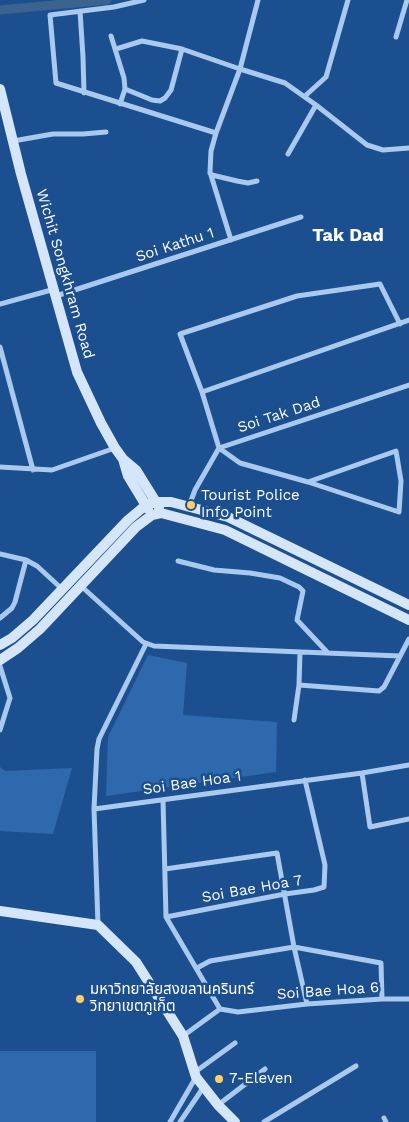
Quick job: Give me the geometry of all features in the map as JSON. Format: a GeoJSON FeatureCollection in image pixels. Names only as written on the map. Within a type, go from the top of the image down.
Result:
{"type":"FeatureCollection","features":[{"type":"Feature","properties":{"kind":"main road","name":"Wichit Songkhram Road"},"geometry":{"type":"LineString","coordinates":[[0,89],[78,372],[101,423],[123,459],[128,476],[151,503],[156,514]]}},
{"type":"Feature","properties":{"kind":"main road"},"geometry":{"type":"LineString","coordinates":[[0,645],[33,620],[128,520],[151,503],[171,502],[228,517],[409,605]]}},
{"type":"Feature","properties":{"kind":"main road"},"geometry":{"type":"LineString","coordinates":[[0,660],[18,648],[40,629],[136,527],[156,514],[225,530],[409,620]]}},
{"type":"Feature","properties":{"kind":"main road"},"geometry":{"type":"LineString","coordinates":[[0,911],[98,925],[136,962],[182,1036],[195,1075],[202,1088],[235,1122]]}},
{"type":"Feature","properties":{"kind":"street"},"geometry":{"type":"LineString","coordinates":[[144,0],[114,7],[50,15],[56,84],[216,132]]}},
{"type":"Feature","properties":{"kind":"street"},"geometry":{"type":"LineString","coordinates":[[231,240],[210,172],[211,151],[216,132],[240,69],[258,0]]}},
{"type":"Feature","properties":{"kind":"street"},"geometry":{"type":"LineString","coordinates":[[305,96],[326,77],[348,0]]}},
{"type":"Feature","properties":{"kind":"street"},"geometry":{"type":"LineString","coordinates":[[396,37],[406,0]]}},
{"type":"Feature","properties":{"kind":"street"},"geometry":{"type":"LineString","coordinates":[[80,11],[84,93]]}},
{"type":"Feature","properties":{"kind":"street"},"geometry":{"type":"LineString","coordinates":[[111,36],[124,78],[125,89],[120,104]]}},
{"type":"Feature","properties":{"kind":"street"},"geometry":{"type":"LineString","coordinates":[[116,49],[142,41],[182,49],[285,83],[305,96],[367,145],[383,150],[409,148]]}},
{"type":"Feature","properties":{"kind":"street"},"geometry":{"type":"LineString","coordinates":[[125,89],[152,100],[160,101],[165,98],[171,90],[182,49]]}},
{"type":"Feature","properties":{"kind":"street"},"geometry":{"type":"LineString","coordinates":[[288,154],[316,105]]}},
{"type":"Feature","properties":{"kind":"street"},"geometry":{"type":"LineString","coordinates":[[13,141],[53,134],[106,132]]}},
{"type":"Feature","properties":{"kind":"street"},"geometry":{"type":"LineString","coordinates":[[210,172],[212,175],[237,181],[248,183],[256,181]]}},
{"type":"Feature","properties":{"kind":"street","name":"Soi Kathu 1"},"geometry":{"type":"LineString","coordinates":[[0,304],[56,292],[231,240],[301,217]]}},
{"type":"Feature","properties":{"kind":"street"},"geometry":{"type":"LineString","coordinates":[[308,482],[396,451],[401,481],[399,512],[308,482],[240,463],[219,448],[202,392],[180,334],[297,296],[380,284],[400,324]]}},
{"type":"Feature","properties":{"kind":"street"},"geometry":{"type":"LineString","coordinates":[[202,392],[409,320]]}},
{"type":"Feature","properties":{"kind":"street"},"geometry":{"type":"LineString","coordinates":[[0,347],[33,470]]}},
{"type":"Feature","properties":{"kind":"street","name":"Soi Tak Dad"},"geometry":{"type":"LineString","coordinates":[[219,448],[409,386]]}},
{"type":"Feature","properties":{"kind":"street"},"geometry":{"type":"LineString","coordinates":[[0,467],[52,470],[115,448]]}},
{"type":"Feature","properties":{"kind":"street"},"geometry":{"type":"LineString","coordinates":[[189,506],[195,490],[219,448]]}},
{"type":"Feature","properties":{"kind":"street"},"geometry":{"type":"LineString","coordinates":[[0,554],[26,560],[37,566],[62,589]]}},
{"type":"Feature","properties":{"kind":"street"},"geometry":{"type":"LineString","coordinates":[[0,618],[12,608],[15,602],[26,560]]}},
{"type":"Feature","properties":{"kind":"street"},"geometry":{"type":"LineString","coordinates":[[178,561],[214,570],[280,578],[299,587],[303,592],[297,620],[329,653]]}},
{"type":"Feature","properties":{"kind":"street"},"geometry":{"type":"LineString","coordinates":[[81,586],[146,644],[162,647],[400,656]]}},
{"type":"Feature","properties":{"kind":"street"},"geometry":{"type":"LineString","coordinates":[[299,685],[379,691],[384,687],[409,639]]}},
{"type":"Feature","properties":{"kind":"street"},"geometry":{"type":"LineString","coordinates":[[98,925],[94,809],[97,749],[100,739],[146,644]]}},
{"type":"Feature","properties":{"kind":"street"},"geometry":{"type":"LineString","coordinates":[[294,720],[299,685],[300,652]]}},
{"type":"Feature","properties":{"kind":"street"},"geometry":{"type":"LineString","coordinates":[[0,666],[10,698],[0,730]]}},
{"type":"Feature","properties":{"kind":"street","name":"Soi Bae Hoa 1"},"geometry":{"type":"LineString","coordinates":[[94,809],[409,765]]}},
{"type":"Feature","properties":{"kind":"street"},"geometry":{"type":"LineString","coordinates":[[362,773],[370,827],[409,819]]}},
{"type":"Feature","properties":{"kind":"street","name":"Soi Bae Hoa 7"},"geometry":{"type":"LineString","coordinates":[[166,917],[324,887],[324,864],[305,780]]}},
{"type":"Feature","properties":{"kind":"street"},"geometry":{"type":"LineString","coordinates":[[163,800],[166,917],[220,1009],[182,1036]]}},
{"type":"Feature","properties":{"kind":"street"},"geometry":{"type":"LineString","coordinates":[[164,869],[276,853],[307,1004]]}},
{"type":"Feature","properties":{"kind":"street"},"geometry":{"type":"LineString","coordinates":[[197,968],[210,961],[294,947],[382,963],[382,999]]}},
{"type":"Feature","properties":{"kind":"street","name":"Soi Bae Hoa 6"},"geometry":{"type":"LineString","coordinates":[[220,1009],[238,1012],[307,1004],[382,999],[409,1000]]}},
{"type":"Feature","properties":{"kind":"street"},"geometry":{"type":"LineString","coordinates":[[170,1122],[195,1075],[235,1043]]}},
{"type":"Feature","properties":{"kind":"street"},"geometry":{"type":"LineString","coordinates":[[264,1122],[356,1066]]}},
{"type":"Feature","properties":{"kind":"street"},"geometry":{"type":"LineString","coordinates":[[218,1105],[265,1069]]}},
{"type":"Feature","properties":{"kind":"street"},"geometry":{"type":"LineString","coordinates":[[180,1122],[202,1088]]}},
{"type":"Feature","properties":{"kind":"shaded area"},"geometry":{"type":"Polygon","coordinates":[[[148,655],[187,663],[183,715],[277,722],[276,772],[106,796],[108,737],[148,655]]]}},
{"type":"Feature","properties":{"kind":"shaded area"},"geometry":{"type":"Polygon","coordinates":[[[0,767],[5,771],[72,768],[53,834],[0,831],[0,767]]]}},
{"type":"Feature","properties":{"kind":"shaded area"},"geometry":{"type":"Polygon","coordinates":[[[0,1051],[96,1051],[96,1122],[0,1122],[0,1051]]]}},
{"type":"Feature","properties":{"kind":"waterway"},"geometry":{"type":"LineString","coordinates":[[0,10],[107,0]]}},
{"type":"Feature","properties":{"kind":"place","name":"Tourist Police Info Point"},"geometry":{"type":"Point","coordinates":[191,505]}},
{"type":"Feature","properties":{"kind":"place","name":"มหาวิทยาลัยสงขลานครินทร์ วิทยาเขตภูเก็ต"},"geometry":{"type":"Point","coordinates":[80,999]}},
{"type":"Feature","properties":{"kind":"place","name":"7-Eleven"},"geometry":{"type":"Point","coordinates":[219,1079]}},
{"type":"Feature","properties":{"kind":"district","name":"Tak Dad"},"geometry":{"type":"Point","coordinates":[348,236]}}]}
